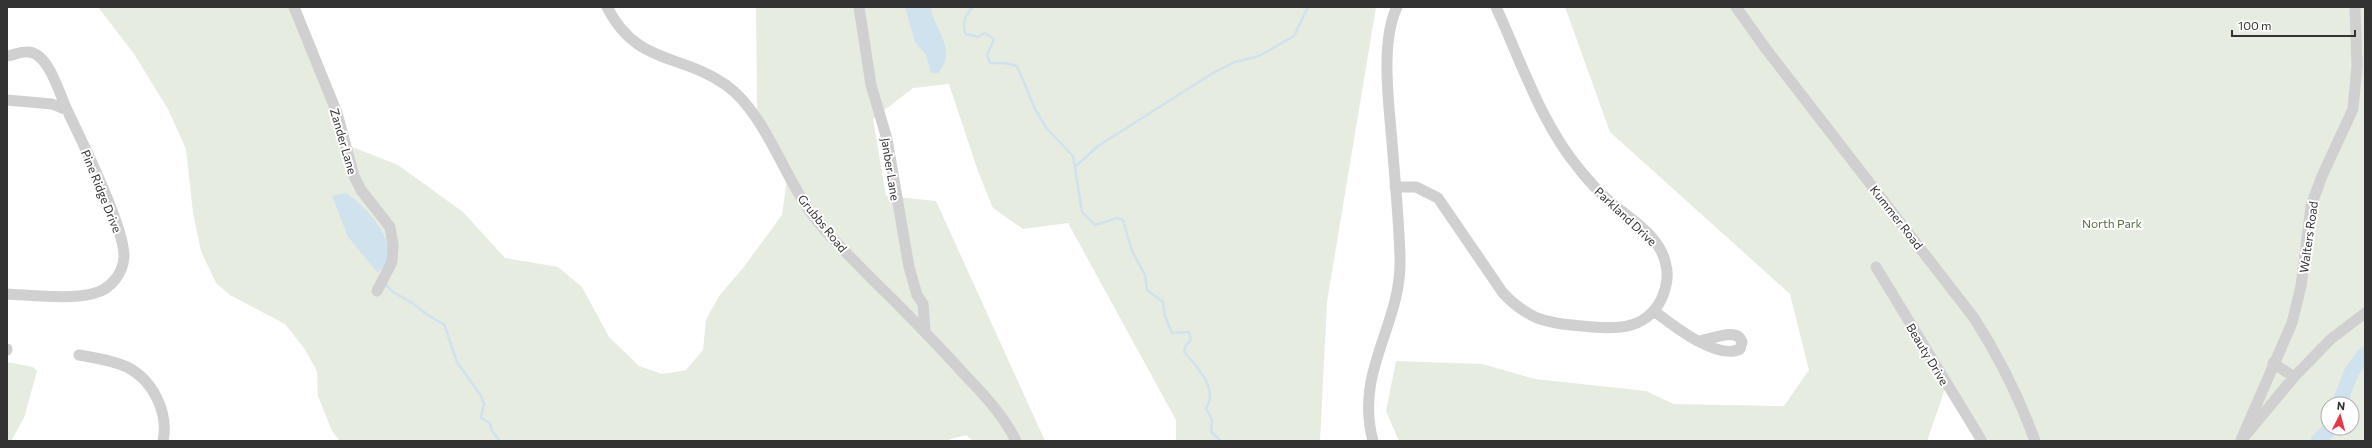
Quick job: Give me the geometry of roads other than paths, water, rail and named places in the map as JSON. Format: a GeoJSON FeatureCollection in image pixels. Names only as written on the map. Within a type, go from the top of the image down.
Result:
{"type":"FeatureCollection","features":[{"type":"Feature","properties":{"kind":"street","name":"Zander Lane"},"geometry":{"type":"LineString","coordinates":[[294,7],[337,113],[354,176],[361,190],[390,227],[393,245],[392,262],[376,291]]}},
{"type":"Feature","properties":{"kind":"street","name":"Grubbs Road"},"geometry":{"type":"LineString","coordinates":[[607,7],[614,21],[632,42],[657,56],[700,71],[726,85],[741,100],[758,122],[807,207],[847,254],[925,331],[997,410],[1016,441]]}},
{"type":"Feature","properties":{"kind":"street","name":"Janber Lane"},"geometry":{"type":"LineString","coordinates":[[859,7],[871,85],[887,139],[909,266],[917,295],[923,304],[925,331]]}},
{"type":"Feature","properties":{"kind":"street"},"geometry":{"type":"LineString","coordinates":[[1373,441],[1368,411],[1369,390],[1394,306],[1400,258],[1388,73],[1390,31],[1398,7]]}},
{"type":"Feature","properties":{"kind":"street","name":"Parkland Drive"},"geometry":{"type":"LineString","coordinates":[[1395,187],[1416,187],[1438,198],[1503,294],[1528,314],[1560,324],[1618,328],[1640,322],[1654,311],[1663,294],[1667,280],[1666,263],[1661,249],[1646,231],[1606,198],[1574,162],[1551,125],[1496,7]]}},
{"type":"Feature","properties":{"kind":"street","name":"Kummer Road"},"geometry":{"type":"LineString","coordinates":[[1736,7],[1766,49],[1974,318],[1994,349],[2014,388],[2035,441]]}},
{"type":"Feature","properties":{"kind":"street","name":"Walters Road"},"geometry":{"type":"LineString","coordinates":[[2241,441],[2273,363],[2292,323],[2299,300],[2309,216],[2314,197],[2353,109],[2357,66],[2355,7]]}},
{"type":"Feature","properties":{"kind":"street","name":"Pine Ridge Drive"},"geometry":{"type":"LineString","coordinates":[[7,56],[28,52],[40,56],[47,64],[118,227],[124,249],[122,267],[114,281],[96,293],[84,295],[7,294]]}},
{"type":"Feature","properties":{"kind":"street"},"geometry":{"type":"LineString","coordinates":[[7,100],[52,104],[67,110]]}},
{"type":"Feature","properties":{"kind":"street","name":"Beauty Drive"},"geometry":{"type":"LineString","coordinates":[[1876,267],[1982,441]]}},
{"type":"Feature","properties":{"kind":"street"},"geometry":{"type":"LineString","coordinates":[[1654,311],[1686,336],[1699,341]]}},
{"type":"Feature","properties":{"kind":"street"},"geometry":{"type":"LineString","coordinates":[[2241,441],[2294,377],[2330,340],[2365,312]]}},
{"type":"Feature","properties":{"kind":"street"},"geometry":{"type":"LineString","coordinates":[[79,355],[112,361],[133,371],[143,380],[152,391],[162,410],[165,424],[163,441]]}},
{"type":"Feature","properties":{"kind":"street"},"geometry":{"type":"LineString","coordinates":[[2273,363],[2294,377]]}},
{"type":"Feature","properties":{"kind":"water"},"geometry":{"type":"Polygon","coordinates":[[[905,7],[930,7],[946,48],[944,65],[938,73],[931,73],[926,55],[915,42],[905,7]]]}},
{"type":"Feature","properties":{"kind":"water"},"geometry":{"type":"Polygon","coordinates":[[[346,193],[370,214],[384,234],[388,244],[389,254],[386,263],[378,273],[348,237],[332,196],[346,193]]]}},
{"type":"Feature","properties":{"kind":"waterway"},"geometry":{"type":"LineString","coordinates":[[973,7],[965,19],[964,27],[966,34],[978,37],[985,33],[994,39],[987,55],[990,63],[1005,63],[1017,66],[1035,109],[1047,129],[1073,156],[1082,212],[1095,225],[1117,218],[1123,220],[1132,251],[1145,275],[1147,290],[1163,302],[1165,316],[1172,333],[1189,332],[1191,340],[1186,345],[1184,352],[1205,378],[1210,394],[1206,408],[1212,420],[1211,432],[1221,441]]}},
{"type":"Feature","properties":{"kind":"waterway"},"geometry":{"type":"LineString","coordinates":[[1075,167],[1098,146],[1213,73],[1235,62],[1259,56],[1294,36],[1308,7]]}},
{"type":"Feature","properties":{"kind":"waterway"},"geometry":{"type":"LineString","coordinates":[[385,283],[394,292],[444,324],[457,362],[481,396],[484,404],[481,418],[490,423],[492,431],[500,441]]}},
{"type":"Feature","properties":{"kind":"waterway"},"geometry":{"type":"LineString","coordinates":[[2342,396],[2352,371],[2365,354]]}},
{"type":"Feature","properties":{"kind":"waterway"},"geometry":{"type":"LineString","coordinates":[[2318,441],[2323,436]]}},
{"type":"Feature","properties":{"kind":"park label","name":"North Park"},"geometry":{"type":"Point","coordinates":[2112,223]}}]}
